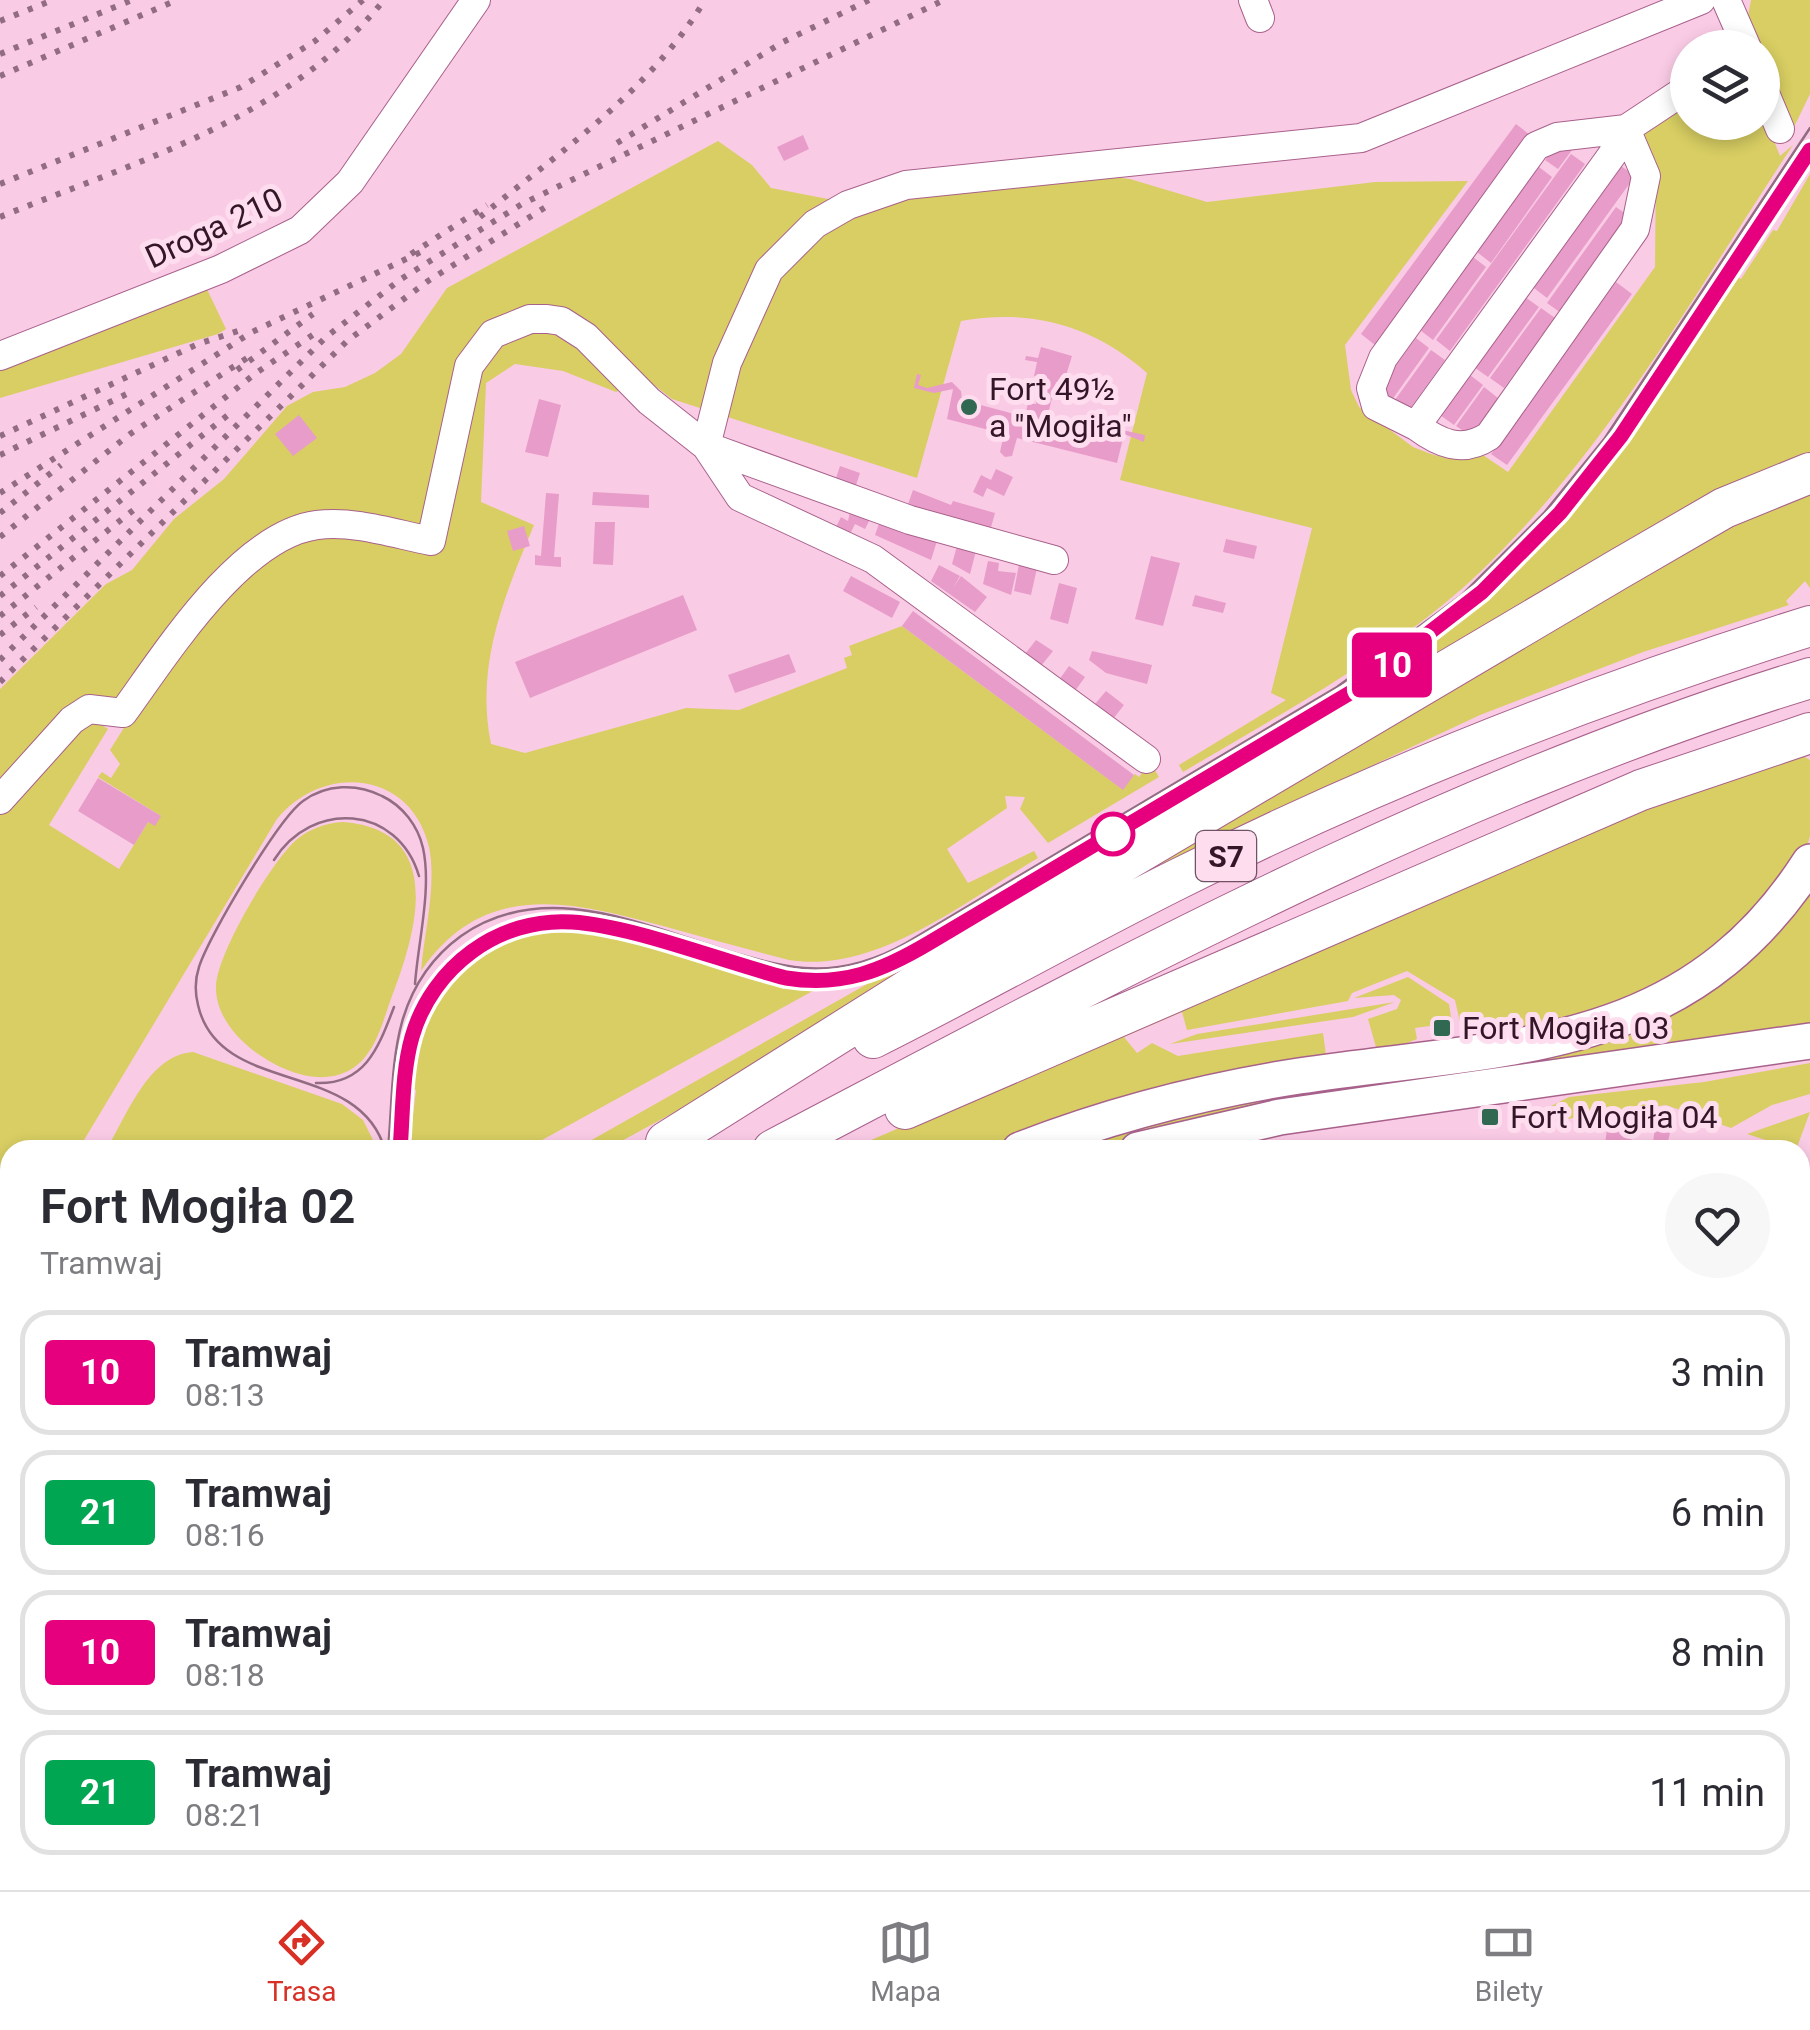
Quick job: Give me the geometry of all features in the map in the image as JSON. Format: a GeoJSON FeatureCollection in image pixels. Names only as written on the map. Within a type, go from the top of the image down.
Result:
{"type":"FeatureCollection","features":[{"type":"Feature","properties":{"kind":"highway"},"geometry":{"type":"LineString","coordinates":[[668,1140],[930,976],[1616,570],[1724,508],[1810,472]]}},
{"type":"Feature","properties":{"kind":"highway","name":"S7"},"geometry":{"type":"LineString","coordinates":[[670,1140],[969,990],[1176,880],[1344,801],[1698,661],[1810,626]]}},
{"type":"Feature","properties":{"kind":"highway","name":"S7"},"geometry":{"type":"LineString","coordinates":[[792,1140],[1209,922],[1360,850],[1597,749],[1810,678]]}},
{"type":"Feature","properties":{"kind":"highway"},"geometry":{"type":"LineString","coordinates":[[817,1140],[905,1109],[1642,790],[1800,741]]}},
{"type":"Feature","properties":{"kind":"main road"},"geometry":{"type":"LineString","coordinates":[[1049,1140],[1109,1119],[1221,1090],[1527,1045],[1623,1020],[1674,996],[1735,953],[1770,918],[1810,862]]}},
{"type":"Feature","properties":{"kind":"main road"},"geometry":{"type":"LineString","coordinates":[[1181,1140],[1280,1117],[1810,1041]]}},
{"type":"Feature","properties":{"kind":"street","name":"Droga 210"},"geometry":{"type":"LineString","coordinates":[[0,356],[220,269],[300,230],[350,182],[476,0]]}},
{"type":"Feature","properties":{"kind":"street"},"geometry":{"type":"LineString","coordinates":[[706,446],[727,363],[769,270],[815,224],[848,205],[906,185],[1361,138],[1701,0]]}},
{"type":"Feature","properties":{"kind":"street"},"geometry":{"type":"LineString","coordinates":[[1726,0],[1738,30]]}},
{"type":"Feature","properties":{"kind":"street"},"geometry":{"type":"LineString","coordinates":[[1626,128],[1646,176],[1643,207],[1626,244],[1489,436],[1460,446],[1438,442],[1376,406],[1370,388],[1383,358],[1536,146],[1558,136],[1626,128],[1670,100]]}},
{"type":"Feature","properties":{"kind":"street"},"geometry":{"type":"LineString","coordinates":[[1416,426],[1612,155],[1626,128]]}},
{"type":"Feature","properties":{"kind":"street"},"geometry":{"type":"LineString","coordinates":[[0,800],[72,720],[89,709],[123,713],[186,628],[243,565],[287,534],[336,524],[430,541],[470,366],[480,347],[511,324],[547,319],[574,328],[649,401],[706,446],[740,496],[873,558],[1146,759]]}},
{"type":"Feature","properties":{"kind":"street"},"geometry":{"type":"LineString","coordinates":[[706,446],[910,520],[1054,560]]}},
{"type":"Feature","properties":{"kind":"shaded area"},"geometry":{"type":"Polygon","coordinates":[[[1751,0],[1810,0],[1810,94],[1793,129],[1780,99],[1780,30],[1750,30],[1747,21],[1751,0]]]}},
{"type":"Feature","properties":{"kind":"shaded area"},"geometry":{"type":"Polygon","coordinates":[[[1670,110],[1670,140],[1774,140],[1780,156],[1793,145],[1648,368],[1525,526],[1445,603],[1374,656],[1183,772],[1179,765],[1286,700],[1271,693],[1312,528],[1120,480],[1147,373],[1106,343],[1060,324],[1036,319],[961,321],[917,478],[672,399],[645,378],[616,392],[563,371],[515,364],[486,383],[481,502],[534,525],[495,632],[487,687],[491,744],[525,753],[686,708],[739,710],[847,668],[844,658],[852,655],[849,646],[902,626],[1122,789],[1135,774],[1139,777],[1150,762],[1159,777],[1048,843],[1020,809],[1025,797],[1005,796],[1007,808],[947,849],[968,883],[1034,851],[1038,858],[919,930],[855,956],[789,960],[629,917],[563,905],[531,905],[501,910],[472,922],[446,942],[421,971],[432,877],[429,847],[419,821],[404,802],[364,783],[318,789],[296,801],[277,819],[84,1140],[0,1140],[0,689],[106,584],[132,570],[174,519],[224,479],[287,406],[313,392],[345,387],[375,373],[401,354],[447,288],[718,141],[752,165],[771,188],[828,199],[1099,175],[1130,179],[1207,202],[1375,182],[1468,181],[1345,345],[1351,390],[1359,407],[1413,447],[1449,459],[1480,453],[1508,472],[1655,267],[1656,162],[1642,132],[1670,110]],[[152,683],[99,723],[108,729],[49,825],[119,869],[148,822],[161,816],[98,777],[102,772],[111,778],[120,764],[110,750],[152,683]]]}},
{"type":"Feature","properties":{"kind":"shaded area"},"geometry":{"type":"Polygon","coordinates":[[[1810,174],[1810,460],[686,1106],[623,1140],[592,1140],[922,953],[926,959],[1069,874],[1066,868],[1316,721],[1435,639],[1490,592],[1569,511],[1643,413],[1734,276],[1741,279],[1773,230],[1777,231],[1810,174]]]}},
{"type":"Feature","properties":{"kind":"shaded area"},"geometry":{"type":"Polygon","coordinates":[[[205,285],[226,329],[218,334],[0,398],[0,366],[205,285]]]}},
{"type":"Feature","properties":{"kind":"shaded area"},"geometry":{"type":"Polygon","coordinates":[[[1810,485],[1810,588],[1805,581],[1786,601],[1789,605],[1643,652],[1480,715],[1117,885],[1676,548],[1810,485]]]}},
{"type":"Feature","properties":{"kind":"shaded area"},"geometry":{"type":"Polygon","coordinates":[[[1803,756],[1810,760],[1810,836],[1785,881],[1714,951],[1643,999],[1610,1011],[1563,1020],[1480,1030],[1477,1019],[1460,1022],[1455,1000],[1407,971],[1352,993],[1348,1001],[1187,1030],[1182,1012],[1124,1037],[1137,1053],[1152,1043],[1178,1056],[1323,1033],[1326,1055],[1376,1047],[1368,1019],[1397,1009],[1401,1000],[1394,995],[1354,998],[1408,977],[1449,1004],[1452,1023],[1415,1028],[1417,1039],[1383,1053],[1039,1129],[1012,1140],[871,1140],[1653,802],[1803,756]]]}},
{"type":"Feature","properties":{"kind":"shaded area"},"geometry":{"type":"Polygon","coordinates":[[[343,822],[376,829],[398,843],[410,863],[416,888],[415,914],[401,970],[371,1049],[346,1072],[310,1076],[274,1064],[247,1045],[223,1015],[216,988],[234,933],[285,852],[312,830],[343,822]]]}},
{"type":"Feature","properties":{"kind":"shaded area"},"geometry":{"type":"Polygon","coordinates":[[[1810,884],[1810,1029],[1157,1132],[1130,1140],[1090,1140],[1190,1110],[1597,1042],[1810,884]]]}},
{"type":"Feature","properties":{"kind":"shaded area"},"geometry":{"type":"Polygon","coordinates":[[[543,930],[612,935],[751,974],[820,987],[542,1140],[410,1140],[416,1090],[410,1089],[414,1060],[434,1008],[467,966],[514,938],[543,930]]]}},
{"type":"Feature","properties":{"kind":"shaded area"},"geometry":{"type":"Polygon","coordinates":[[[1395,1002],[1353,1017],[1170,1044],[1197,1034],[1395,1002]]]}},
{"type":"Feature","properties":{"kind":"shaded area"},"geometry":{"type":"Polygon","coordinates":[[[193,1052],[342,1104],[363,1120],[373,1140],[112,1140],[140,1089],[163,1064],[193,1052]]]}},
{"type":"Feature","properties":{"kind":"shaded area"},"geometry":{"type":"Polygon","coordinates":[[[1810,1063],[1810,1094],[1772,1105],[1731,1128],[1666,1105],[1531,1124],[1529,1117],[1569,1097],[1704,1082],[1810,1063]]]}},
{"type":"Feature","properties":{"kind":"shaded area"},"geometry":{"type":"Polygon","coordinates":[[[1810,1112],[1800,1140],[1765,1140],[1747,1134],[1810,1112]]]}},
{"type":"Feature","properties":{"kind":"building"},"geometry":{"type":"Polygon","coordinates":[[[1516,124],[1530,135],[1375,345],[1361,334],[1516,124]]]}},
{"type":"Feature","properties":{"kind":"building"},"geometry":{"type":"Polygon","coordinates":[[[803,135],[809,149],[784,161],[777,147],[803,135]]]}},
{"type":"Feature","properties":{"kind":"building"},"geometry":{"type":"Polygon","coordinates":[[[1560,141],[1572,150],[1558,169],[1545,160],[1560,141]]]}},
{"type":"Feature","properties":{"kind":"building"},"geometry":{"type":"Polygon","coordinates":[[[1571,154],[1585,164],[1450,351],[1436,340],[1571,154]]]}},
{"type":"Feature","properties":{"kind":"building"},"geometry":{"type":"Polygon","coordinates":[[[1621,166],[1635,176],[1547,298],[1534,288],[1621,166]]]}},
{"type":"Feature","properties":{"kind":"building"},"geometry":{"type":"Polygon","coordinates":[[[1539,167],[1552,177],[1491,263],[1477,252],[1539,167]]]}},
{"type":"Feature","properties":{"kind":"building"},"geometry":{"type":"Polygon","coordinates":[[[1616,207],[1630,217],[1561,313],[1547,303],[1616,207]]]}},
{"type":"Feature","properties":{"kind":"building"},"geometry":{"type":"Polygon","coordinates":[[[1473,257],[1486,267],[1433,340],[1420,330],[1473,257]]]}},
{"type":"Feature","properties":{"kind":"building"},"geometry":{"type":"Polygon","coordinates":[[[1616,282],[1632,294],[1507,465],[1491,454],[1616,282]]]}},
{"type":"Feature","properties":{"kind":"building"},"geometry":{"type":"Polygon","coordinates":[[[1525,297],[1539,307],[1488,377],[1474,367],[1525,297]]]}},
{"type":"Feature","properties":{"kind":"building"},"geometry":{"type":"Polygon","coordinates":[[[1541,308],[1555,318],[1504,388],[1490,378],[1541,308]]]}},
{"type":"Feature","properties":{"kind":"building"},"geometry":{"type":"Polygon","coordinates":[[[1416,338],[1429,348],[1389,404],[1375,394],[1416,338]]]}},
{"type":"Feature","properties":{"kind":"building","name":"Fort 49½ a \"Mogiła\""},"geometry":{"type":"Polygon","coordinates":[[[1041,347],[1072,356],[1063,385],[1056,382],[1049,410],[1052,424],[1111,439],[1122,430],[1145,435],[1144,442],[1124,434],[1117,463],[1017,438],[1012,456],[1005,457],[1000,452],[1004,434],[947,419],[953,389],[934,393],[914,388],[917,374],[921,375],[918,385],[927,388],[952,382],[961,391],[962,400],[1025,417],[1028,403],[1036,404],[1043,378],[1034,376],[1037,362],[1025,360],[1026,356],[1038,358],[1041,347]]]}},
{"type":"Feature","properties":{"kind":"building"},"geometry":{"type":"Polygon","coordinates":[[[1431,350],[1445,360],[1406,414],[1392,404],[1431,350]]]}},
{"type":"Feature","properties":{"kind":"building"},"geometry":{"type":"Polygon","coordinates":[[[1470,375],[1483,385],[1454,425],[1440,415],[1470,375]]]}},
{"type":"Feature","properties":{"kind":"building"},"geometry":{"type":"Polygon","coordinates":[[[1484,387],[1498,398],[1471,436],[1456,426],[1484,387]]]}},
{"type":"Feature","properties":{"kind":"building"},"geometry":{"type":"Polygon","coordinates":[[[539,399],[561,405],[548,457],[525,452],[539,399]]]}},
{"type":"Feature","properties":{"kind":"building"},"geometry":{"type":"Polygon","coordinates":[[[299,415],[317,438],[293,456],[275,434],[299,415]]]}},
{"type":"Feature","properties":{"kind":"building"},"geometry":{"type":"Polygon","coordinates":[[[840,466],[860,473],[854,491],[834,484],[840,466]]]}},
{"type":"Feature","properties":{"kind":"building"},"geometry":{"type":"Polygon","coordinates":[[[996,469],[1013,477],[1004,496],[987,488],[983,497],[973,492],[981,475],[991,480],[996,469]]]}},
{"type":"Feature","properties":{"kind":"building"},"geometry":{"type":"Polygon","coordinates":[[[913,490],[951,505],[953,501],[995,513],[990,531],[907,507],[913,490]]]}},
{"type":"Feature","properties":{"kind":"building"},"geometry":{"type":"Polygon","coordinates":[[[593,492],[649,495],[649,508],[592,505],[593,492]]]}},
{"type":"Feature","properties":{"kind":"building"},"geometry":{"type":"Polygon","coordinates":[[[546,493],[559,494],[554,557],[561,557],[561,567],[535,565],[535,555],[541,556],[546,493]]]}},
{"type":"Feature","properties":{"kind":"building"},"geometry":{"type":"Polygon","coordinates":[[[851,507],[871,517],[865,529],[855,524],[848,538],[834,531],[841,517],[848,521],[851,507]]]}},
{"type":"Feature","properties":{"kind":"building"},"geometry":{"type":"Polygon","coordinates":[[[880,521],[937,541],[931,560],[875,535],[880,521]]]}},
{"type":"Feature","properties":{"kind":"building"},"geometry":{"type":"Polygon","coordinates":[[[595,522],[615,522],[613,565],[593,564],[595,522]]]}},
{"type":"Feature","properties":{"kind":"building"},"geometry":{"type":"Polygon","coordinates":[[[524,526],[530,546],[513,551],[507,531],[524,526]]]}},
{"type":"Feature","properties":{"kind":"building"},"geometry":{"type":"Polygon","coordinates":[[[1226,539],[1257,546],[1254,559],[1223,552],[1226,539]]]}},
{"type":"Feature","properties":{"kind":"building"},"geometry":{"type":"Polygon","coordinates":[[[957,546],[976,551],[970,574],[952,564],[957,546]]]}},
{"type":"Feature","properties":{"kind":"building"},"geometry":{"type":"Polygon","coordinates":[[[1151,556],[1180,563],[1163,626],[1135,619],[1151,556]]]}},
{"type":"Feature","properties":{"kind":"building"},"geometry":{"type":"Polygon","coordinates":[[[988,561],[999,563],[998,571],[1016,573],[1011,595],[983,584],[988,561]]]}},
{"type":"Feature","properties":{"kind":"building"},"geometry":{"type":"Polygon","coordinates":[[[1019,564],[1037,568],[1031,595],[1014,591],[1019,564]]]}},
{"type":"Feature","properties":{"kind":"building"},"geometry":{"type":"Polygon","coordinates":[[[939,565],[960,576],[953,588],[961,576],[987,597],[975,612],[931,581],[939,565]]]}},
{"type":"Feature","properties":{"kind":"building"},"geometry":{"type":"Polygon","coordinates":[[[851,576],[900,602],[892,618],[843,591],[851,576]]]}},
{"type":"Feature","properties":{"kind":"building"},"geometry":{"type":"Polygon","coordinates":[[[1059,583],[1077,588],[1068,624],[1050,619],[1059,583]]]}},
{"type":"Feature","properties":{"kind":"building"},"geometry":{"type":"Polygon","coordinates":[[[683,595],[697,630],[530,698],[515,662],[683,595]]]}},
{"type":"Feature","properties":{"kind":"building"},"geometry":{"type":"Polygon","coordinates":[[[1195,595],[1226,603],[1223,613],[1192,606],[1195,595]]]}},
{"type":"Feature","properties":{"kind":"building"},"geometry":{"type":"Polygon","coordinates":[[[913,611],[1134,775],[1123,790],[902,626],[913,611]]]}},
{"type":"Feature","properties":{"kind":"building"},"geometry":{"type":"Polygon","coordinates":[[[1036,640],[1053,651],[1041,666],[1025,654],[1036,640]]]}},
{"type":"Feature","properties":{"kind":"building"},"geometry":{"type":"Polygon","coordinates":[[[1092,651],[1152,665],[1147,684],[1106,673],[1089,660],[1092,651]]]}},
{"type":"Feature","properties":{"kind":"building"},"geometry":{"type":"Polygon","coordinates":[[[789,654],[796,672],[735,693],[728,675],[789,654]]]}},
{"type":"Feature","properties":{"kind":"building"},"geometry":{"type":"Polygon","coordinates":[[[1069,666],[1085,677],[1075,691],[1059,680],[1069,666]]]}},
{"type":"Feature","properties":{"kind":"building"},"geometry":{"type":"Polygon","coordinates":[[[1106,691],[1124,705],[1113,719],[1095,704],[1106,691]]]}},
{"type":"Feature","properties":{"kind":"building"},"geometry":{"type":"Polygon","coordinates":[[[98,778],[161,816],[155,826],[148,822],[134,845],[78,811],[98,778]]]}},
{"type":"Feature","properties":{"kind":"building"},"geometry":{"type":"Polygon","coordinates":[[[1609,1116],[1634,1119],[1631,1140],[1605,1140],[1609,1116]]]}},
{"type":"Feature","properties":{"kind":"building"},"geometry":{"type":"Polygon","coordinates":[[[1656,1120],[1672,1124],[1668,1140],[1653,1140],[1656,1120]]]}},
{"type":"Feature","properties":{"kind":"tram line"},"geometry":{"type":"LineString","coordinates":[[389,1140],[396,1053],[411,997],[432,963],[451,944],[501,916],[543,908],[587,911],[631,920],[762,960],[818,969],[857,963],[906,943],[1337,687],[1462,595],[1544,513],[1605,438],[1810,128]]}},
{"type":"Feature","properties":{"kind":"tram line","name":"10"},"geometry":{"type":"LineString","coordinates":[[401,1140],[410,1043],[417,1022],[450,970],[494,938],[527,926],[572,922],[786,978],[815,981],[859,977],[887,967],[929,943],[1394,664],[1466,608],[1530,547],[1574,497],[1621,436],[1810,150]]}},
{"type":"Feature","properties":{"kind":"tram line"},"geometry":{"type":"LineString","coordinates":[[380,1140],[370,1121],[348,1101],[232,1054],[211,1034],[198,1005],[197,976],[205,952],[262,853],[292,812],[312,795],[352,787],[372,792],[397,805],[413,825],[421,840],[426,881],[415,984]]}},
{"type":"Feature","properties":{"kind":"tram line"},"geometry":{"type":"LineString","coordinates":[[274,860],[290,840],[310,827],[331,820],[353,819],[374,824],[393,835],[408,852],[419,876]]}},
{"type":"Feature","properties":{"kind":"tram line"},"geometry":{"type":"LineString","coordinates":[[412,1038],[436,988],[474,950],[523,928],[578,923]]}},
{"type":"Feature","properties":{"kind":"tram line"},"geometry":{"type":"LineString","coordinates":[[316,1083],[333,1082],[359,1070],[376,1049],[394,1007]]}},
{"type":"Feature","properties":{"kind":"railway"},"geometry":{"type":"LineString","coordinates":[[0,21],[53,0]]}},
{"type":"Feature","properties":{"kind":"railway"},"geometry":{"type":"LineString","coordinates":[[0,54],[132,0]]}},
{"type":"Feature","properties":{"kind":"railway"},"geometry":{"type":"LineString","coordinates":[[0,76],[177,0]]}},
{"type":"Feature","properties":{"kind":"railway"},"geometry":{"type":"LineString","coordinates":[[0,184],[241,87],[315,41],[363,0]]}},
{"type":"Feature","properties":{"kind":"railway"},"geometry":{"type":"LineString","coordinates":[[0,217],[156,155],[256,106],[303,76],[346,41],[384,0]]}},
{"type":"Feature","properties":{"kind":"railway"},"geometry":{"type":"LineString","coordinates":[[480,217],[631,91],[658,63],[705,0]]}},
{"type":"Feature","properties":{"kind":"railway"},"geometry":{"type":"LineString","coordinates":[[617,143],[783,42],[869,0]]}},
{"type":"Feature","properties":{"kind":"railway"},"geometry":{"type":"LineString","coordinates":[[0,660],[326,337],[401,279],[522,204],[944,0]]}},
{"type":"Feature","properties":{"kind":"railway"},"geometry":{"type":"LineString","coordinates":[[0,682],[347,341],[428,281],[552,203]]}},
{"type":"Feature","properties":{"kind":"railway"},"geometry":{"type":"LineString","coordinates":[[411,254],[487,205]]}},
{"type":"Feature","properties":{"kind":"railway"},"geometry":{"type":"LineString","coordinates":[[0,493],[252,332],[425,250]]}},
{"type":"Feature","properties":{"kind":"railway"},"geometry":{"type":"LineString","coordinates":[[237,370],[313,314]]}},
{"type":"Feature","properties":{"kind":"railway"},"geometry":{"type":"LineString","coordinates":[[0,436],[198,344],[238,331]]}},
{"type":"Feature","properties":{"kind":"railway"},"geometry":{"type":"LineString","coordinates":[[0,576],[256,373],[317,332]]}},
{"type":"Feature","properties":{"kind":"railway"},"geometry":{"type":"LineString","coordinates":[[0,537],[130,434],[247,358]]}},
{"type":"Feature","properties":{"kind":"railway"},"geometry":{"type":"LineString","coordinates":[[0,455],[135,390]]}},
{"type":"Feature","properties":{"kind":"railway"},"geometry":{"type":"LineString","coordinates":[[0,596],[228,415]]}},
{"type":"Feature","properties":{"kind":"railway"},"geometry":{"type":"LineString","coordinates":[[0,513],[61,465]]}},
{"type":"Feature","properties":{"kind":"railway"},"geometry":{"type":"LineString","coordinates":[[0,616],[136,508]]}},
{"type":"Feature","properties":{"kind":"railway"},"geometry":{"type":"LineString","coordinates":[[0,635],[36,607]]}},
{"type":"Feature","properties":{"kind":"place","name":"Fort 49½ a \"Mogiła\""},"geometry":{"type":"Point","coordinates":[969,407]}},
{"type":"Feature","properties":{"kind":"place","name":"Fort Mogiła 03"},"geometry":{"type":"Point","coordinates":[1442,1028]}},
{"type":"Feature","properties":{"kind":"place","name":"Fort Mogiła 04"},"geometry":{"type":"Point","coordinates":[1490,1117]}}]}
